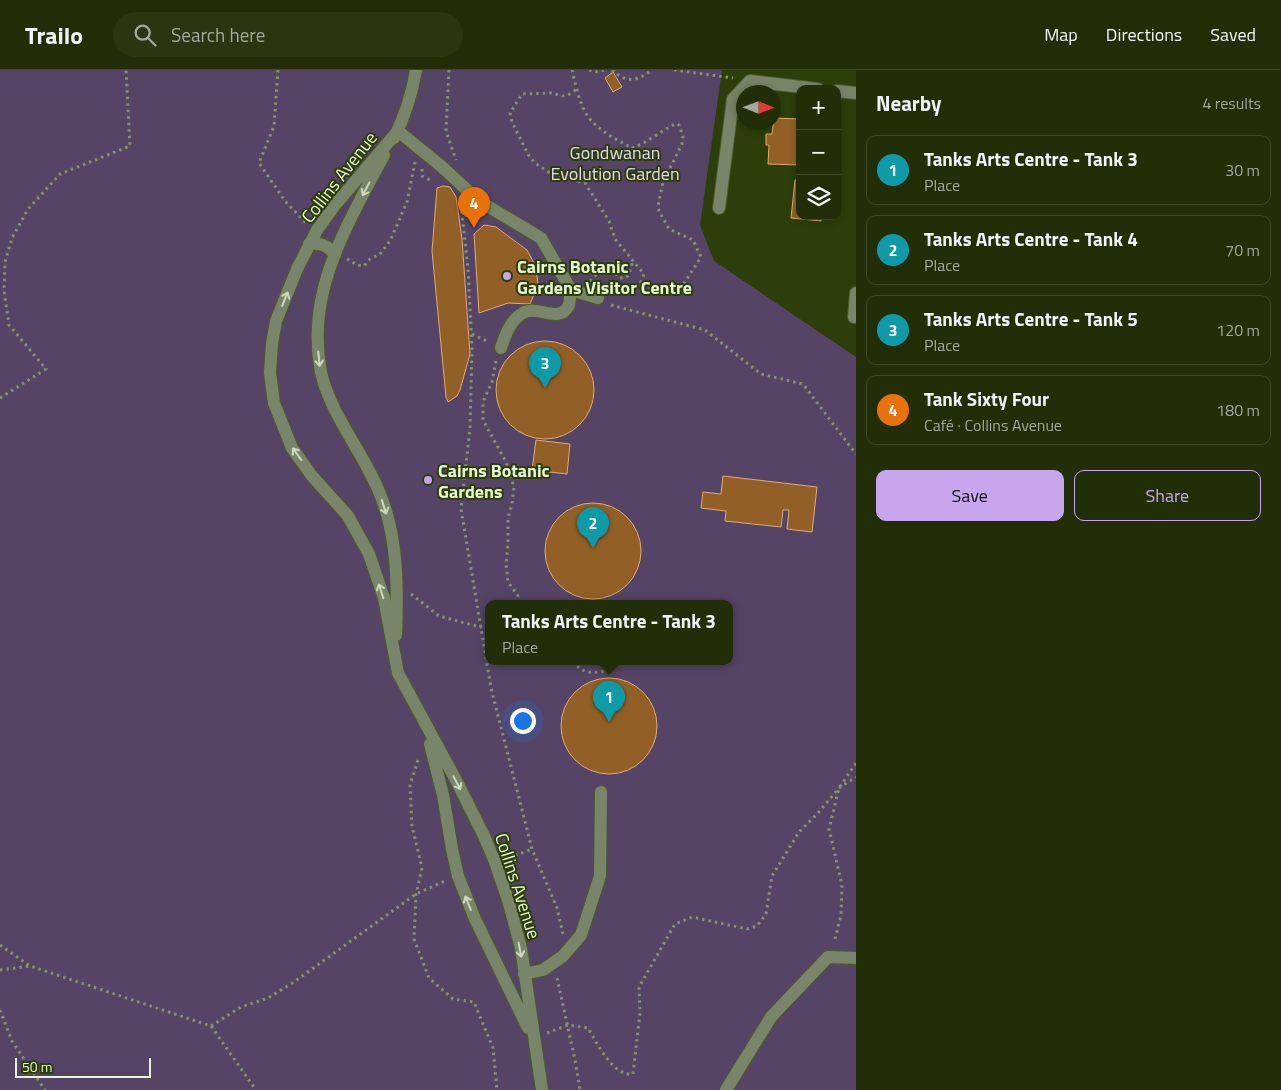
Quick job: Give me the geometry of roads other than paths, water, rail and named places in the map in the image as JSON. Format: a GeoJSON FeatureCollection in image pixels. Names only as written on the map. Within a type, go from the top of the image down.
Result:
{"type":"FeatureCollection","features":[{"type":"Feature","properties":{"kind":"street","name":"Collins Avenue"},"geometry":{"type":"LineString","coordinates":[[395,655],[398,599],[388,518],[378,487],[333,404],[321,373],[318,325],[322,293],[335,255],[346,227],[398,131],[412,95],[416,70]]}},
{"type":"Feature","properties":{"kind":"street"},"geometry":{"type":"LineString","coordinates":[[719,208],[733,99],[749,76],[797,85]]}},
{"type":"Feature","properties":{"kind":"street"},"geometry":{"type":"LineString","coordinates":[[841,91],[856,93]]}},
{"type":"Feature","properties":{"kind":"street","name":"Collins Avenue"},"geometry":{"type":"LineString","coordinates":[[398,131],[335,205],[309,244],[276,320],[270,373],[274,403],[292,448],[312,476],[337,501],[370,554],[384,598],[398,673],[457,782],[495,862],[508,900],[518,939],[542,1090]]}},
{"type":"Feature","properties":{"kind":"street"},"geometry":{"type":"LineString","coordinates":[[398,131],[479,201],[541,238],[571,290],[568,306],[561,314],[556,315],[535,310],[522,313],[508,327],[501,348]]}},
{"type":"Feature","properties":{"kind":"street"},"geometry":{"type":"LineString","coordinates":[[309,244],[321,243],[329,247],[335,255]]}},
{"type":"Feature","properties":{"kind":"street"},"geometry":{"type":"LineString","coordinates":[[571,290],[598,298]]}},
{"type":"Feature","properties":{"kind":"street"},"geometry":{"type":"LineString","coordinates":[[854,317],[856,293]]}},
{"type":"Feature","properties":{"kind":"street","name":"Collins Avenue"},"geometry":{"type":"LineString","coordinates":[[425,725],[444,796],[452,850],[463,891],[534,1042]]}},
{"type":"Feature","properties":{"kind":"street"},"geometry":{"type":"LineString","coordinates":[[524,974],[543,970],[563,956],[581,935],[600,876],[600,792]]}},
{"type":"Feature","properties":{"kind":"street"},"geometry":{"type":"LineString","coordinates":[[726,1090],[771,1017],[828,956],[856,958]]}},
{"type":"Feature","properties":{"kind":"place","name":"Tank Sixty Four"},"geometry":{"type":"Point","coordinates":[474,228]}},
{"type":"Feature","properties":{"kind":"place","name":"Cairns Botanic Gardens Visitor Centre"},"geometry":{"type":"Point","coordinates":[507,276]}},
{"type":"Feature","properties":{"kind":"place","name":"Tanks Arts Centre - Tank 5"},"geometry":{"type":"Point","coordinates":[545,388]}},
{"type":"Feature","properties":{"kind":"place","name":"Cairns Botanic Gardens"},"geometry":{"type":"Point","coordinates":[428,480]}},
{"type":"Feature","properties":{"kind":"place","name":"Tanks Arts Centre - Tank 4"},"geometry":{"type":"Point","coordinates":[593,548]}},
{"type":"Feature","properties":{"kind":"place","name":"Tanks Arts Centre - Tank 3"},"geometry":{"type":"Point","coordinates":[609,722]}},
{"type":"Feature","properties":{"kind":"park label","name":"Gondwanan Evolution Garden"},"geometry":{"type":"Point","coordinates":[615,162]}}]}
